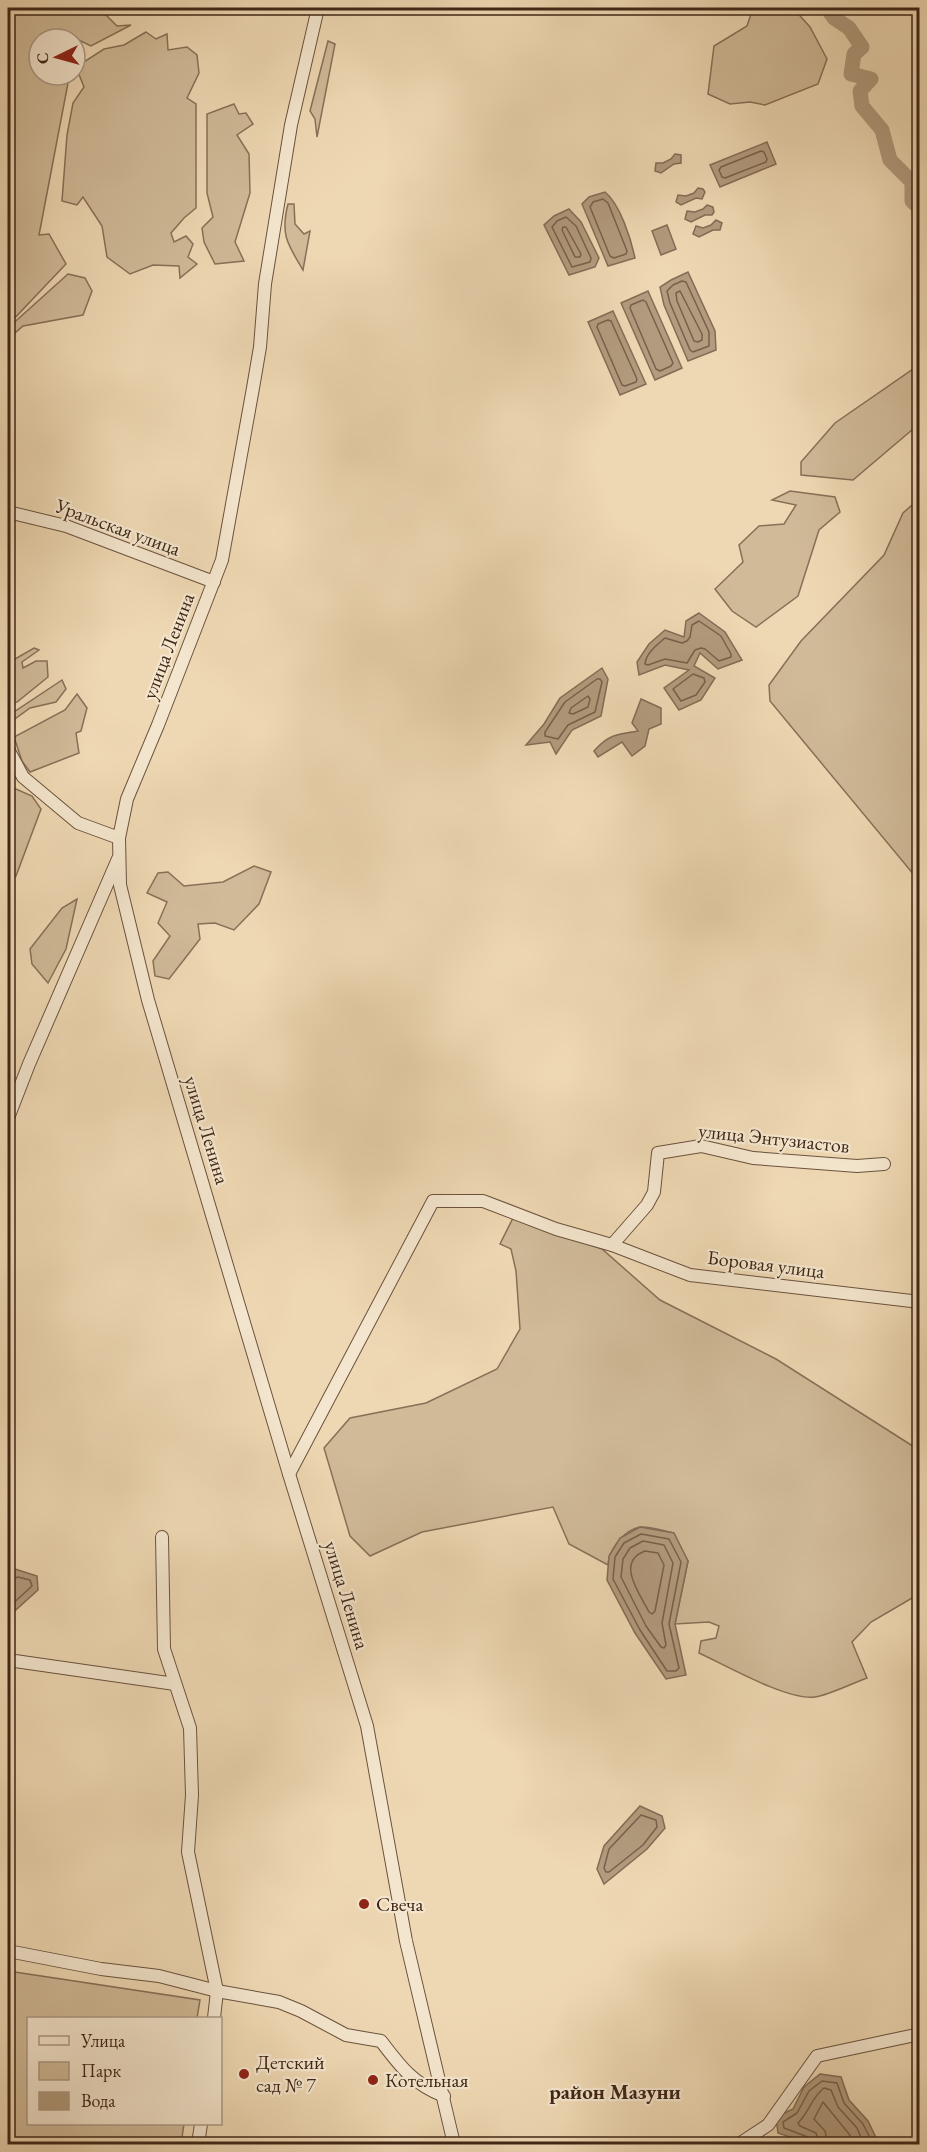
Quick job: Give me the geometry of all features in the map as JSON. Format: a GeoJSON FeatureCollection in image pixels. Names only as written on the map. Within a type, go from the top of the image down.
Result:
{"type":"FeatureCollection","features":[{"type":"Feature","properties":{"kind":"street","name":"улица Ленина"},"geometry":{"type":"LineString","coordinates":[[318,8],[291,126],[265,284],[260,346],[222,560],[127,799],[120,838],[120,885],[147,1000],[367,1726],[406,1941],[454,2145]]}},
{"type":"Feature","properties":{"kind":"street","name":"Уральская улица"},"geometry":{"type":"LineString","coordinates":[[8,512],[66,526],[214,582]]}},
{"type":"Feature","properties":{"kind":"street"},"geometry":{"type":"LineString","coordinates":[[8,749],[23,777],[78,823],[120,838]]}},
{"type":"Feature","properties":{"kind":"street"},"geometry":{"type":"LineString","coordinates":[[8,1118],[28,1064],[120,855]]}},
{"type":"Feature","properties":{"kind":"street","name":"улица Энтузиастов"},"geometry":{"type":"LineString","coordinates":[[612,1245],[647,1205],[654,1192],[658,1153],[701,1146],[753,1158],[856,1166],[884,1164]]}},
{"type":"Feature","properties":{"kind":"street","name":"Боровая улица"},"geometry":{"type":"LineString","coordinates":[[289,1474],[433,1201],[483,1201],[556,1229],[612,1245],[690,1275],[920,1302]]}},
{"type":"Feature","properties":{"kind":"street"},"geometry":{"type":"LineString","coordinates":[[162,1537],[164,1649],[190,1728],[192,1795],[188,1852],[217,1991],[214,2017]]}},
{"type":"Feature","properties":{"kind":"street"},"geometry":{"type":"LineString","coordinates":[[8,1660],[176,1684]]}},
{"type":"Feature","properties":{"kind":"street"},"geometry":{"type":"LineString","coordinates":[[8,1951],[101,1969],[159,1976],[217,1991],[279,2002],[346,2035],[381,2041],[402,2068],[426,2089],[444,2096]]}},
{"type":"Feature","properties":{"kind":"street"},"geometry":{"type":"LineString","coordinates":[[739,2145],[768,2126],[818,2056],[920,2034]]}},
{"type":"Feature","properties":{"kind":"street"},"geometry":{"type":"LineString","coordinates":[[198,2145],[201,2125]]}},
{"type":"Feature","properties":{"kind":"green space"},"geometry":{"type":"Polygon","coordinates":[[[8,8],[99,8],[117,26],[131,25],[91,46],[87,44],[87,27],[27,27],[27,87],[67,87],[39,235],[49,234],[66,264],[8,325],[8,8]]]}},
{"type":"Feature","properties":{"kind":"green space"},"geometry":{"type":"Polygon","coordinates":[[[753,8],[793,8],[810,27],[827,59],[818,84],[765,105],[750,102],[730,104],[708,94],[714,46],[747,26],[753,8]]]}},
{"type":"Feature","properties":{"kind":"green space"},"geometry":{"type":"Polygon","coordinates":[[[146,32],[156,39],[167,34],[168,50],[187,47],[197,55],[199,73],[187,98],[196,104],[196,208],[171,233],[174,242],[186,236],[193,244],[188,257],[197,264],[180,278],[179,266],[153,265],[130,274],[107,257],[102,226],[83,197],[77,205],[62,201],[67,135],[73,103],[84,87],[87,87],[87,60],[104,49],[124,45],[146,32]]]}},
{"type":"Feature","properties":{"kind":"green space"},"geometry":{"type":"Polygon","coordinates":[[[328,41],[335,44],[317,137],[315,119],[310,111],[328,41]]]}},
{"type":"Feature","properties":{"kind":"green space"},"geometry":{"type":"Polygon","coordinates":[[[234,104],[239,114],[246,113],[253,124],[237,135],[249,154],[250,193],[235,242],[244,261],[215,264],[204,242],[202,228],[213,217],[207,193],[207,114],[234,104]]]}},
{"type":"Feature","properties":{"kind":"green space"},"geometry":{"type":"Polygon","coordinates":[[[288,204],[294,204],[295,224],[304,234],[310,231],[303,270],[293,254],[285,232],[288,204]]]}},
{"type":"Feature","properties":{"kind":"green space"},"geometry":{"type":"Polygon","coordinates":[[[68,274],[85,278],[92,291],[83,315],[23,326],[8,339],[8,328],[68,274]]]}},
{"type":"Feature","properties":{"kind":"green space"},"geometry":{"type":"Polygon","coordinates":[[[919,365],[919,424],[853,480],[801,475],[801,462],[835,423],[919,365]]]}},
{"type":"Feature","properties":{"kind":"green space"},"geometry":{"type":"Polygon","coordinates":[[[790,491],[835,497],[840,512],[819,530],[798,596],[756,627],[732,611],[715,589],[743,562],[739,545],[759,526],[784,524],[796,505],[772,500],[790,491]]]}},
{"type":"Feature","properties":{"kind":"green space"},"geometry":{"type":"Polygon","coordinates":[[[919,499],[919,881],[770,701],[769,685],[801,641],[884,555],[903,513],[919,499]]]}},
{"type":"Feature","properties":{"kind":"green space"},"geometry":{"type":"Polygon","coordinates":[[[34,648],[39,650],[22,662],[23,668],[36,661],[47,661],[48,677],[17,702],[8,703],[8,663],[34,648]]]}},
{"type":"Feature","properties":{"kind":"green space"},"geometry":{"type":"Polygon","coordinates":[[[62,680],[66,689],[56,702],[30,708],[8,724],[8,716],[62,680]]]}},
{"type":"Feature","properties":{"kind":"green space"},"geometry":{"type":"Polygon","coordinates":[[[77,694],[87,708],[81,731],[76,733],[79,753],[30,772],[22,761],[14,737],[65,710],[77,694]]]}},
{"type":"Feature","properties":{"kind":"green space"},"geometry":{"type":"Polygon","coordinates":[[[9,786],[32,796],[41,809],[16,876],[8,882],[9,786]]]}},
{"type":"Feature","properties":{"kind":"green space"},"geometry":{"type":"Polygon","coordinates":[[[254,866],[271,872],[259,904],[234,930],[215,923],[198,924],[200,939],[169,979],[155,976],[153,961],[170,936],[158,923],[167,902],[147,893],[158,873],[168,872],[184,886],[223,882],[254,866]]]}},
{"type":"Feature","properties":{"kind":"green space"},"geometry":{"type":"Polygon","coordinates":[[[77,899],[66,949],[48,983],[32,964],[30,949],[62,908],[77,899]]]}},
{"type":"Feature","properties":{"kind":"green space"},"geometry":{"type":"Polygon","coordinates":[[[513,1218],[602,1249],[660,1300],[776,1359],[919,1450],[919,1594],[871,1622],[852,1642],[867,1678],[821,1696],[803,1697],[773,1688],[699,1653],[701,1641],[716,1638],[719,1626],[709,1622],[675,1624],[688,1561],[673,1533],[648,1527],[634,1529],[618,1541],[611,1553],[608,1565],[569,1544],[553,1507],[422,1532],[370,1556],[350,1536],[324,1448],[350,1418],[426,1403],[497,1369],[520,1329],[516,1271],[511,1249],[500,1244],[513,1218]]]}},
{"type":"Feature","properties":{"kind":"green space"},"geometry":{"type":"Polygon","coordinates":[[[8,1971],[200,2000],[197,2017],[27,2017],[27,2125],[184,2125],[181,2144],[8,2144],[8,1971]]]}},
{"type":"Feature","properties":{"kind":"water"},"geometry":{"type":"Polygon","coordinates":[[[767,142],[776,164],[720,187],[710,165],[767,142]]]}},
{"type":"Feature","properties":{"kind":"water"},"geometry":{"type":"Polygon","coordinates":[[[675,154],[681,155],[681,163],[674,164],[661,173],[655,171],[656,163],[663,163],[675,154]]]}},
{"type":"Feature","properties":{"kind":"water"},"geometry":{"type":"Polygon","coordinates":[[[698,188],[705,192],[702,199],[696,198],[681,205],[676,202],[678,195],[686,196],[694,193],[698,188]]]}},
{"type":"Feature","properties":{"kind":"water"},"geometry":{"type":"Polygon","coordinates":[[[605,192],[620,213],[635,258],[608,266],[582,204],[589,197],[605,192]]]}},
{"type":"Feature","properties":{"kind":"water"},"geometry":{"type":"Polygon","coordinates":[[[707,205],[713,207],[712,215],[705,215],[691,222],[685,219],[687,211],[695,212],[707,205]]]}},
{"type":"Feature","properties":{"kind":"water"},"geometry":{"type":"Polygon","coordinates":[[[569,209],[581,222],[599,258],[595,267],[569,275],[544,225],[554,216],[569,209]]]}},
{"type":"Feature","properties":{"kind":"water"},"geometry":{"type":"Polygon","coordinates":[[[716,220],[722,223],[720,230],[713,230],[699,237],[693,234],[696,226],[703,228],[716,220]]]}},
{"type":"Feature","properties":{"kind":"water"},"geometry":{"type":"Polygon","coordinates":[[[667,225],[676,249],[661,255],[652,231],[667,225]]]}},
{"type":"Feature","properties":{"kind":"water"},"geometry":{"type":"Polygon","coordinates":[[[688,272],[715,331],[716,350],[688,361],[664,305],[660,287],[688,272]]]}},
{"type":"Feature","properties":{"kind":"water"},"geometry":{"type":"Polygon","coordinates":[[[648,291],[682,368],[655,380],[621,303],[648,291]]]}},
{"type":"Feature","properties":{"kind":"water"},"geometry":{"type":"Polygon","coordinates":[[[613,311],[646,384],[620,395],[588,322],[613,311]]]}},
{"type":"Feature","properties":{"kind":"water"},"geometry":{"type":"Polygon","coordinates":[[[699,613],[725,632],[742,660],[718,669],[700,653],[694,666],[715,678],[701,700],[679,710],[664,688],[689,670],[665,665],[639,675],[637,662],[649,644],[665,630],[684,637],[686,621],[699,613]]]}},
{"type":"Feature","properties":{"kind":"water"},"geometry":{"type":"Polygon","coordinates":[[[602,668],[608,679],[601,716],[572,730],[556,754],[550,742],[526,745],[544,724],[560,698],[602,668]]]}},
{"type":"Feature","properties":{"kind":"water"},"geometry":{"type":"Polygon","coordinates":[[[641,699],[661,708],[661,724],[649,729],[645,746],[632,756],[622,742],[598,757],[594,751],[609,738],[638,731],[632,723],[641,699]]]}},
{"type":"Feature","properties":{"kind":"water"},"geometry":{"type":"Polygon","coordinates":[[[640,1527],[674,1533],[688,1561],[675,1624],[686,1675],[666,1679],[635,1633],[607,1580],[609,1556],[620,1538],[640,1527]]]}},
{"type":"Feature","properties":{"kind":"water"},"geometry":{"type":"Polygon","coordinates":[[[15,1569],[37,1576],[38,1590],[8,1617],[8,1578],[15,1569]]]}},
{"type":"Feature","properties":{"kind":"water"},"geometry":{"type":"Polygon","coordinates":[[[640,1806],[662,1816],[665,1828],[647,1849],[604,1884],[597,1869],[604,1846],[640,1806]]]}},
{"type":"Feature","properties":{"kind":"water"},"geometry":{"type":"Polygon","coordinates":[[[820,2074],[841,2077],[849,2100],[868,2121],[879,2144],[808,2143],[778,2133],[776,2117],[793,2109],[804,2087],[820,2074]]]}},
{"type":"Feature","properties":{"kind":"waterway"},"geometry":{"type":"LineString","coordinates":[[827,8],[834,18],[849,28],[862,47],[854,54],[851,74],[871,79],[860,91],[862,106],[882,130],[890,160],[912,182],[912,201],[920,208]]}},
{"type":"Feature","properties":{"kind":"place","name":"Свеча"},"geometry":{"type":"Point","coordinates":[364,1904]}},
{"type":"Feature","properties":{"kind":"place","name":"Детский сад № 7"},"geometry":{"type":"Point","coordinates":[244,2074]}},
{"type":"Feature","properties":{"kind":"place","name":"Котельная"},"geometry":{"type":"Point","coordinates":[373,2080]}},
{"type":"Feature","properties":{"kind":"district","name":"район Мазуни"},"geometry":{"type":"Point","coordinates":[615,2092]}}]}
